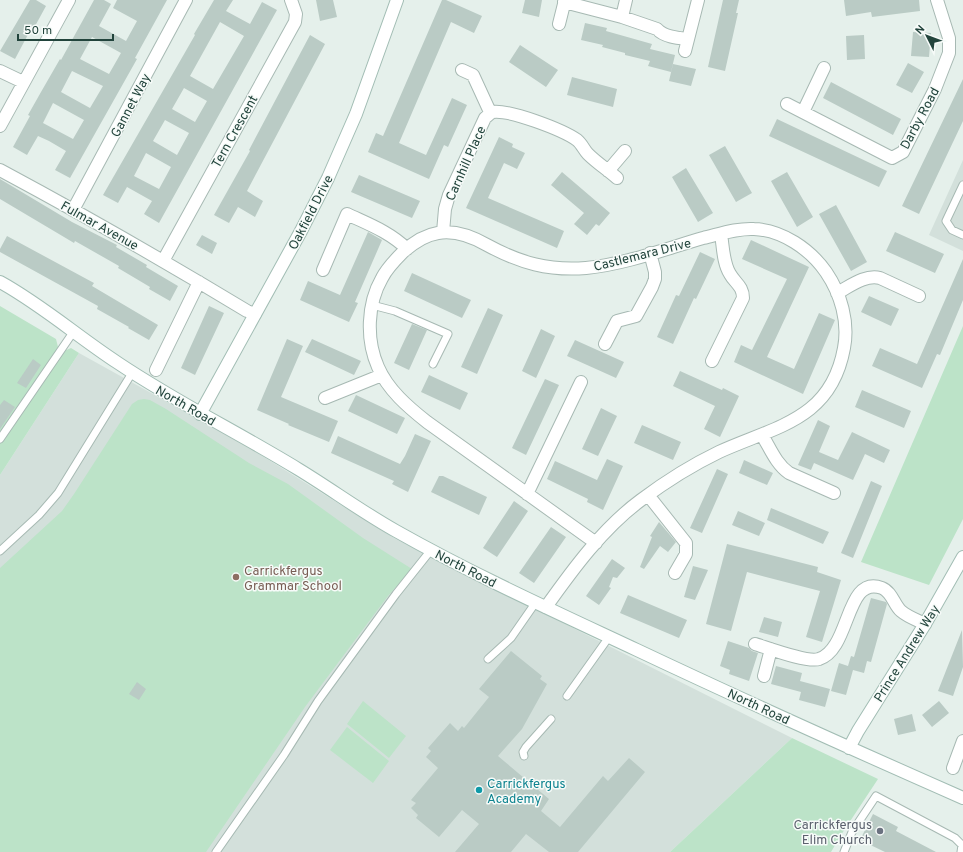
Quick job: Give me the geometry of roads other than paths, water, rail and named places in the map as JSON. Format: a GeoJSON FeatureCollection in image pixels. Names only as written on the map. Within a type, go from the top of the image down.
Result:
{"type":"FeatureCollection","features":[{"type":"Feature","properties":{"kind":"street"},"geometry":{"type":"LineString","coordinates":[[0,126],[69,0]]}},
{"type":"Feature","properties":{"kind":"street","name":"Gannet Way"},"geometry":{"type":"LineString","coordinates":[[73,210],[186,0]]}},
{"type":"Feature","properties":{"kind":"street","name":"Tern Crescent"},"geometry":{"type":"LineString","coordinates":[[163,260],[295,22],[295,8],[291,0]]}},
{"type":"Feature","properties":{"kind":"street","name":"Oakfield Drive"},"geometry":{"type":"LineString","coordinates":[[200,414],[328,178],[356,114],[397,0]]}},
{"type":"Feature","properties":{"kind":"street"},"geometry":{"type":"LineString","coordinates":[[622,17],[626,0]]}},
{"type":"Feature","properties":{"kind":"street"},"geometry":{"type":"LineString","coordinates":[[559,24],[565,1],[622,17],[657,29],[659,32],[671,36],[687,45],[698,0]]}},
{"type":"Feature","properties":{"kind":"street","name":"Darby Road"},"geometry":{"type":"LineString","coordinates":[[787,104],[892,158],[903,152],[935,89],[949,53],[949,38],[937,0]]}},
{"type":"Feature","properties":{"kind":"street"},"geometry":{"type":"LineString","coordinates":[[803,112],[824,68]]}},
{"type":"Feature","properties":{"kind":"street"},"geometry":{"type":"LineString","coordinates":[[462,70],[473,75],[490,112]]}},
{"type":"Feature","properties":{"kind":"street"},"geometry":{"type":"LineString","coordinates":[[0,71],[23,82]]}},
{"type":"Feature","properties":{"kind":"street","name":"Carnhill Place"},"geometry":{"type":"LineString","coordinates":[[443,232],[445,208],[449,195],[485,118],[490,112],[500,112],[519,116],[544,124],[570,136],[580,143],[588,154],[613,174],[625,151]]}},
{"type":"Feature","properties":{"kind":"street","name":"Fulmar Avenue"},"geometry":{"type":"LineString","coordinates":[[0,170],[163,260],[247,311],[255,314]]}},
{"type":"Feature","properties":{"kind":"street"},"geometry":{"type":"LineString","coordinates":[[323,270],[347,214],[388,233],[396,238],[406,249]]}},
{"type":"Feature","properties":{"kind":"street","name":"Castlemara Drive"},"geometry":{"type":"LineString","coordinates":[[541,605],[574,570],[596,543],[626,513],[648,495],[696,465],[717,454],[790,423],[808,412],[824,395],[833,382],[840,364],[845,340],[844,316],[837,293],[823,268],[804,250],[790,240],[773,233],[757,229],[744,229],[607,265],[570,268],[541,266],[512,258],[467,236],[443,232],[419,240],[406,249],[382,278],[372,305],[370,320],[371,343],[382,375],[394,392],[419,416],[596,543]]}},
{"type":"Feature","properties":{"kind":"street"},"geometry":{"type":"LineString","coordinates":[[712,361],[743,298],[741,288],[732,277],[727,267],[721,234]]}},
{"type":"Feature","properties":{"kind":"street"},"geometry":{"type":"LineString","coordinates":[[606,344],[617,322],[636,316],[652,287],[655,276],[650,253]]}},
{"type":"Feature","properties":{"kind":"street"},"geometry":{"type":"LineString","coordinates":[[837,293],[865,278],[874,277],[881,278],[919,296]]}},
{"type":"Feature","properties":{"kind":"street","name":"North Road"},"geometry":{"type":"LineString","coordinates":[[0,282],[38,306],[132,373],[200,414],[299,469],[376,519],[431,550],[608,637],[849,748],[963,798]]}},
{"type":"Feature","properties":{"kind":"street"},"geometry":{"type":"LineString","coordinates":[[156,370],[199,282]]}},
{"type":"Feature","properties":{"kind":"street"},"geometry":{"type":"LineString","coordinates":[[325,398],[382,375]]}},
{"type":"Feature","properties":{"kind":"street"},"geometry":{"type":"LineString","coordinates":[[527,494],[581,382]]}},
{"type":"Feature","properties":{"kind":"street"},"geometry":{"type":"LineString","coordinates":[[762,435],[778,463],[784,470],[834,492]]}},
{"type":"Feature","properties":{"kind":"street"},"geometry":{"type":"LineString","coordinates":[[648,495],[686,543],[686,554],[675,573]]}},
{"type":"Feature","properties":{"kind":"street","name":"Prince Andrew Way"},"geometry":{"type":"LineString","coordinates":[[849,748],[858,731],[925,624],[963,557]]}},
{"type":"Feature","properties":{"kind":"street"},"geometry":{"type":"LineString","coordinates":[[754,644],[807,659],[818,660],[832,650],[840,638],[855,599],[864,590],[873,587],[886,590],[900,610],[906,615],[925,624]]}},
{"type":"Feature","properties":{"kind":"street"},"geometry":{"type":"LineString","coordinates":[[764,676],[771,649]]}},
{"type":"Feature","properties":{"kind":"street"},"geometry":{"type":"LineString","coordinates":[[953,768],[963,742]]}},
{"type":"Feature","properties":{"kind":"lane"},"geometry":{"type":"LineString","coordinates":[[963,185],[946,221],[952,230],[963,235]]}},
{"type":"Feature","properties":{"kind":"lane"},"geometry":{"type":"LineString","coordinates":[[372,305],[395,311],[448,334],[433,364]]}},
{"type":"Feature","properties":{"kind":"lane"},"geometry":{"type":"LineString","coordinates":[[0,439],[74,331]]}},
{"type":"Feature","properties":{"kind":"lane"},"geometry":{"type":"LineString","coordinates":[[0,551],[39,515],[58,493],[132,373]]}},
{"type":"Feature","properties":{"kind":"lane"},"geometry":{"type":"LineString","coordinates":[[216,852],[284,755],[318,700],[396,594],[431,550]]}},
{"type":"Feature","properties":{"kind":"lane"},"geometry":{"type":"LineString","coordinates":[[488,659],[511,638],[541,605]]}},
{"type":"Feature","properties":{"kind":"lane"},"geometry":{"type":"LineString","coordinates":[[567,696],[608,637]]}},
{"type":"Feature","properties":{"kind":"lane"},"geometry":{"type":"LineString","coordinates":[[524,756],[523,752],[526,747],[550,719]]}},
{"type":"Feature","properties":{"kind":"lane"},"geometry":{"type":"LineString","coordinates":[[844,852],[852,832],[876,796],[955,838],[962,845],[961,852]]}},
{"type":"Feature","properties":{"kind":"place","name":"Carrickfergus Grammar School"},"geometry":{"type":"Point","coordinates":[236,577]}},
{"type":"Feature","properties":{"kind":"place","name":"Carrickfergus Academy"},"geometry":{"type":"Point","coordinates":[479,790]}},
{"type":"Feature","properties":{"kind":"place","name":"Carrickfergus Elim Church"},"geometry":{"type":"Point","coordinates":[880,831]}}]}
